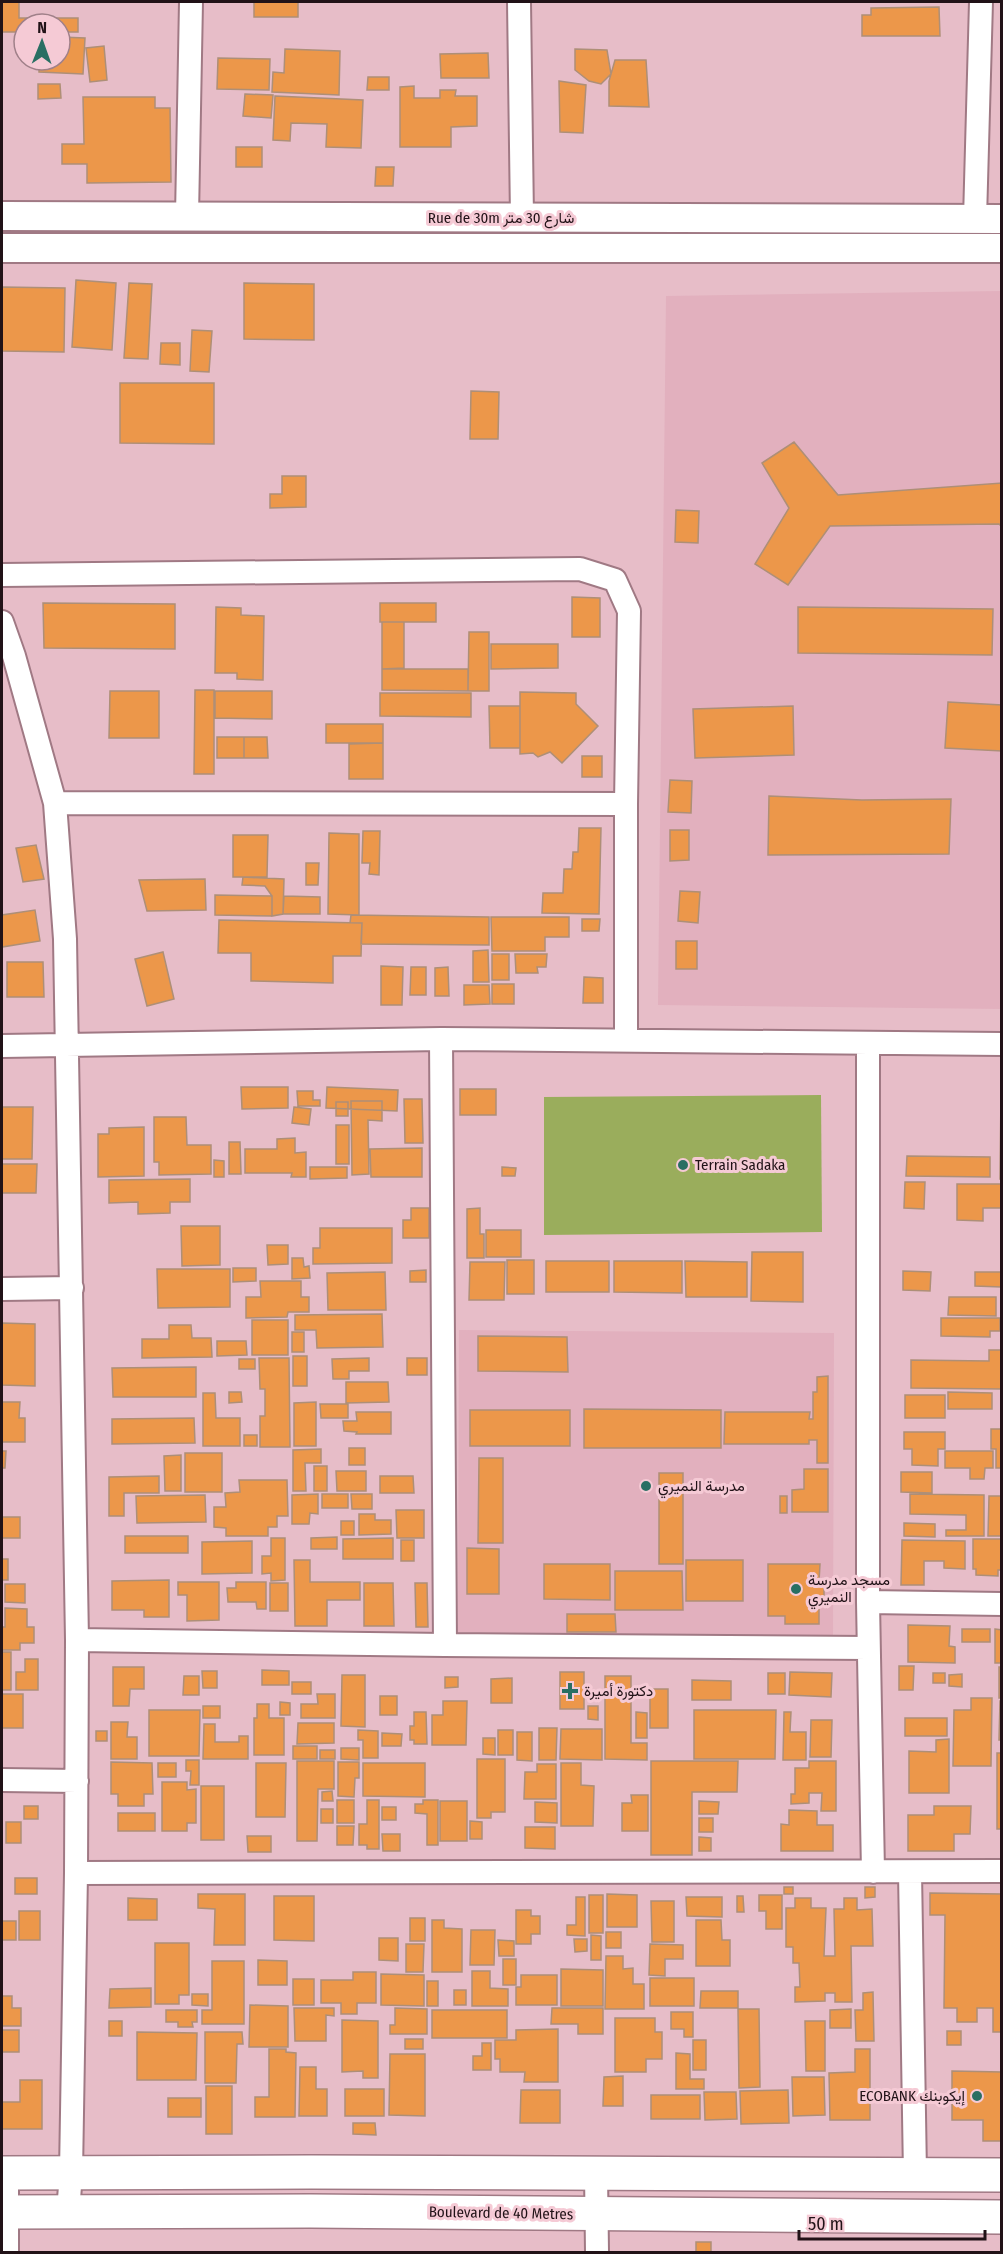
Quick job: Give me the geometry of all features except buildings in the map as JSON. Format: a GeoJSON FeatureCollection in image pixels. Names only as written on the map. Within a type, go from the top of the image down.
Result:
{"type":"FeatureCollection","features":[{"type":"Feature","properties":{"kind":"main road"},"geometry":{"type":"LineString","coordinates":[[4,2174],[1002,2175]]}},
{"type":"Feature","properties":{"kind":"main road","name":"Boulevard de 40 Metres"},"geometry":{"type":"LineString","coordinates":[[4,2212],[310,2211],[1002,2217]]}},
{"type":"Feature","properties":{"kind":"street"},"geometry":{"type":"LineString","coordinates":[[187,216],[191,2]]}},
{"type":"Feature","properties":{"kind":"street"},"geometry":{"type":"LineString","coordinates":[[519,2],[522,218]]}},
{"type":"Feature","properties":{"kind":"street"},"geometry":{"type":"LineString","coordinates":[[981,2],[988,219]]}},
{"type":"Feature","properties":{"kind":"street","name":"Rue de 30m شارع 30 متر"},"geometry":{"type":"LineString","coordinates":[[2,216],[988,219]]}},
{"type":"Feature","properties":{"kind":"street","name":"Rue de 30m شارع 30 متر"},"geometry":{"type":"LineString","coordinates":[[2,248],[1002,248]]}},
{"type":"Feature","properties":{"kind":"street"},"geometry":{"type":"LineString","coordinates":[[2,575],[580,569],[615,580],[629,611],[626,1040]]}},
{"type":"Feature","properties":{"kind":"street"},"geometry":{"type":"LineString","coordinates":[[2,622],[8,656],[55,803],[65,939],[77,1640],[76,1873],[71,2173],[68,2212]]}},
{"type":"Feature","properties":{"kind":"street"},"geometry":{"type":"LineString","coordinates":[[55,803],[626,804]]}},
{"type":"Feature","properties":{"kind":"street"},"geometry":{"type":"LineString","coordinates":[[441,1039],[446,1646]]}},
{"type":"Feature","properties":{"kind":"street"},"geometry":{"type":"LineString","coordinates":[[2,1046],[441,1039],[1002,1044]]}},
{"type":"Feature","properties":{"kind":"street"},"geometry":{"type":"LineString","coordinates":[[868,1043],[868,1648],[873,1872]]}},
{"type":"Feature","properties":{"kind":"street"},"geometry":{"type":"LineString","coordinates":[[2,1289],[72,1288]]}},
{"type":"Feature","properties":{"kind":"street"},"geometry":{"type":"LineString","coordinates":[[868,1602],[1002,1604]]}},
{"type":"Feature","properties":{"kind":"street"},"geometry":{"type":"LineString","coordinates":[[77,1640],[446,1646],[868,1648]]}},
{"type":"Feature","properties":{"kind":"street"},"geometry":{"type":"LineString","coordinates":[[2,1780],[76,1781]]}},
{"type":"Feature","properties":{"kind":"street"},"geometry":{"type":"LineString","coordinates":[[910,1872],[915,2174]]}},
{"type":"Feature","properties":{"kind":"street"},"geometry":{"type":"LineString","coordinates":[[76,1873],[1002,1872]]}},
{"type":"Feature","properties":{"kind":"street"},"geometry":{"type":"LineString","coordinates":[[596,2173],[597,2253]]}},
{"type":"Feature","properties":{"kind":"street"},"geometry":{"type":"LineString","coordinates":[[4,2174],[7,2253]]}},
{"type":"Feature","properties":{"kind":"shaded area"},"geometry":{"type":"Polygon","coordinates":[[[1001,291],[1001,1009],[658,1005],[666,296],[1001,291]]]}},
{"type":"Feature","properties":{"kind":"shaded area","name":"مدرسة النميري"},"geometry":{"type":"Polygon","coordinates":[[[459,1330],[834,1333],[833,1639],[458,1639],[459,1330]]]}},
{"type":"Feature","properties":{"kind":"green space","name":"Terrain Sadaka"},"geometry":{"type":"Polygon","coordinates":[[[821,1095],[822,1232],[544,1235],[544,1097],[821,1095]]]}},
{"type":"Feature","properties":{"kind":"place","name":"Terrain Sadaka"},"geometry":{"type":"Point","coordinates":[683,1165]}},
{"type":"Feature","properties":{"kind":"place","name":"مدرسة النميري"},"geometry":{"type":"Point","coordinates":[646,1486]}},
{"type":"Feature","properties":{"kind":"place","name":"مسجد مدرسة النميري"},"geometry":{"type":"Point","coordinates":[796,1589]}},
{"type":"Feature","properties":{"kind":"place","name":"دكتورة أميرة"},"geometry":{"type":"Point","coordinates":[570,1691]}},
{"type":"Feature","properties":{"kind":"place","name":"ECOBANK إيكوبنك"},"geometry":{"type":"Point","coordinates":[977,2096]}}]}
